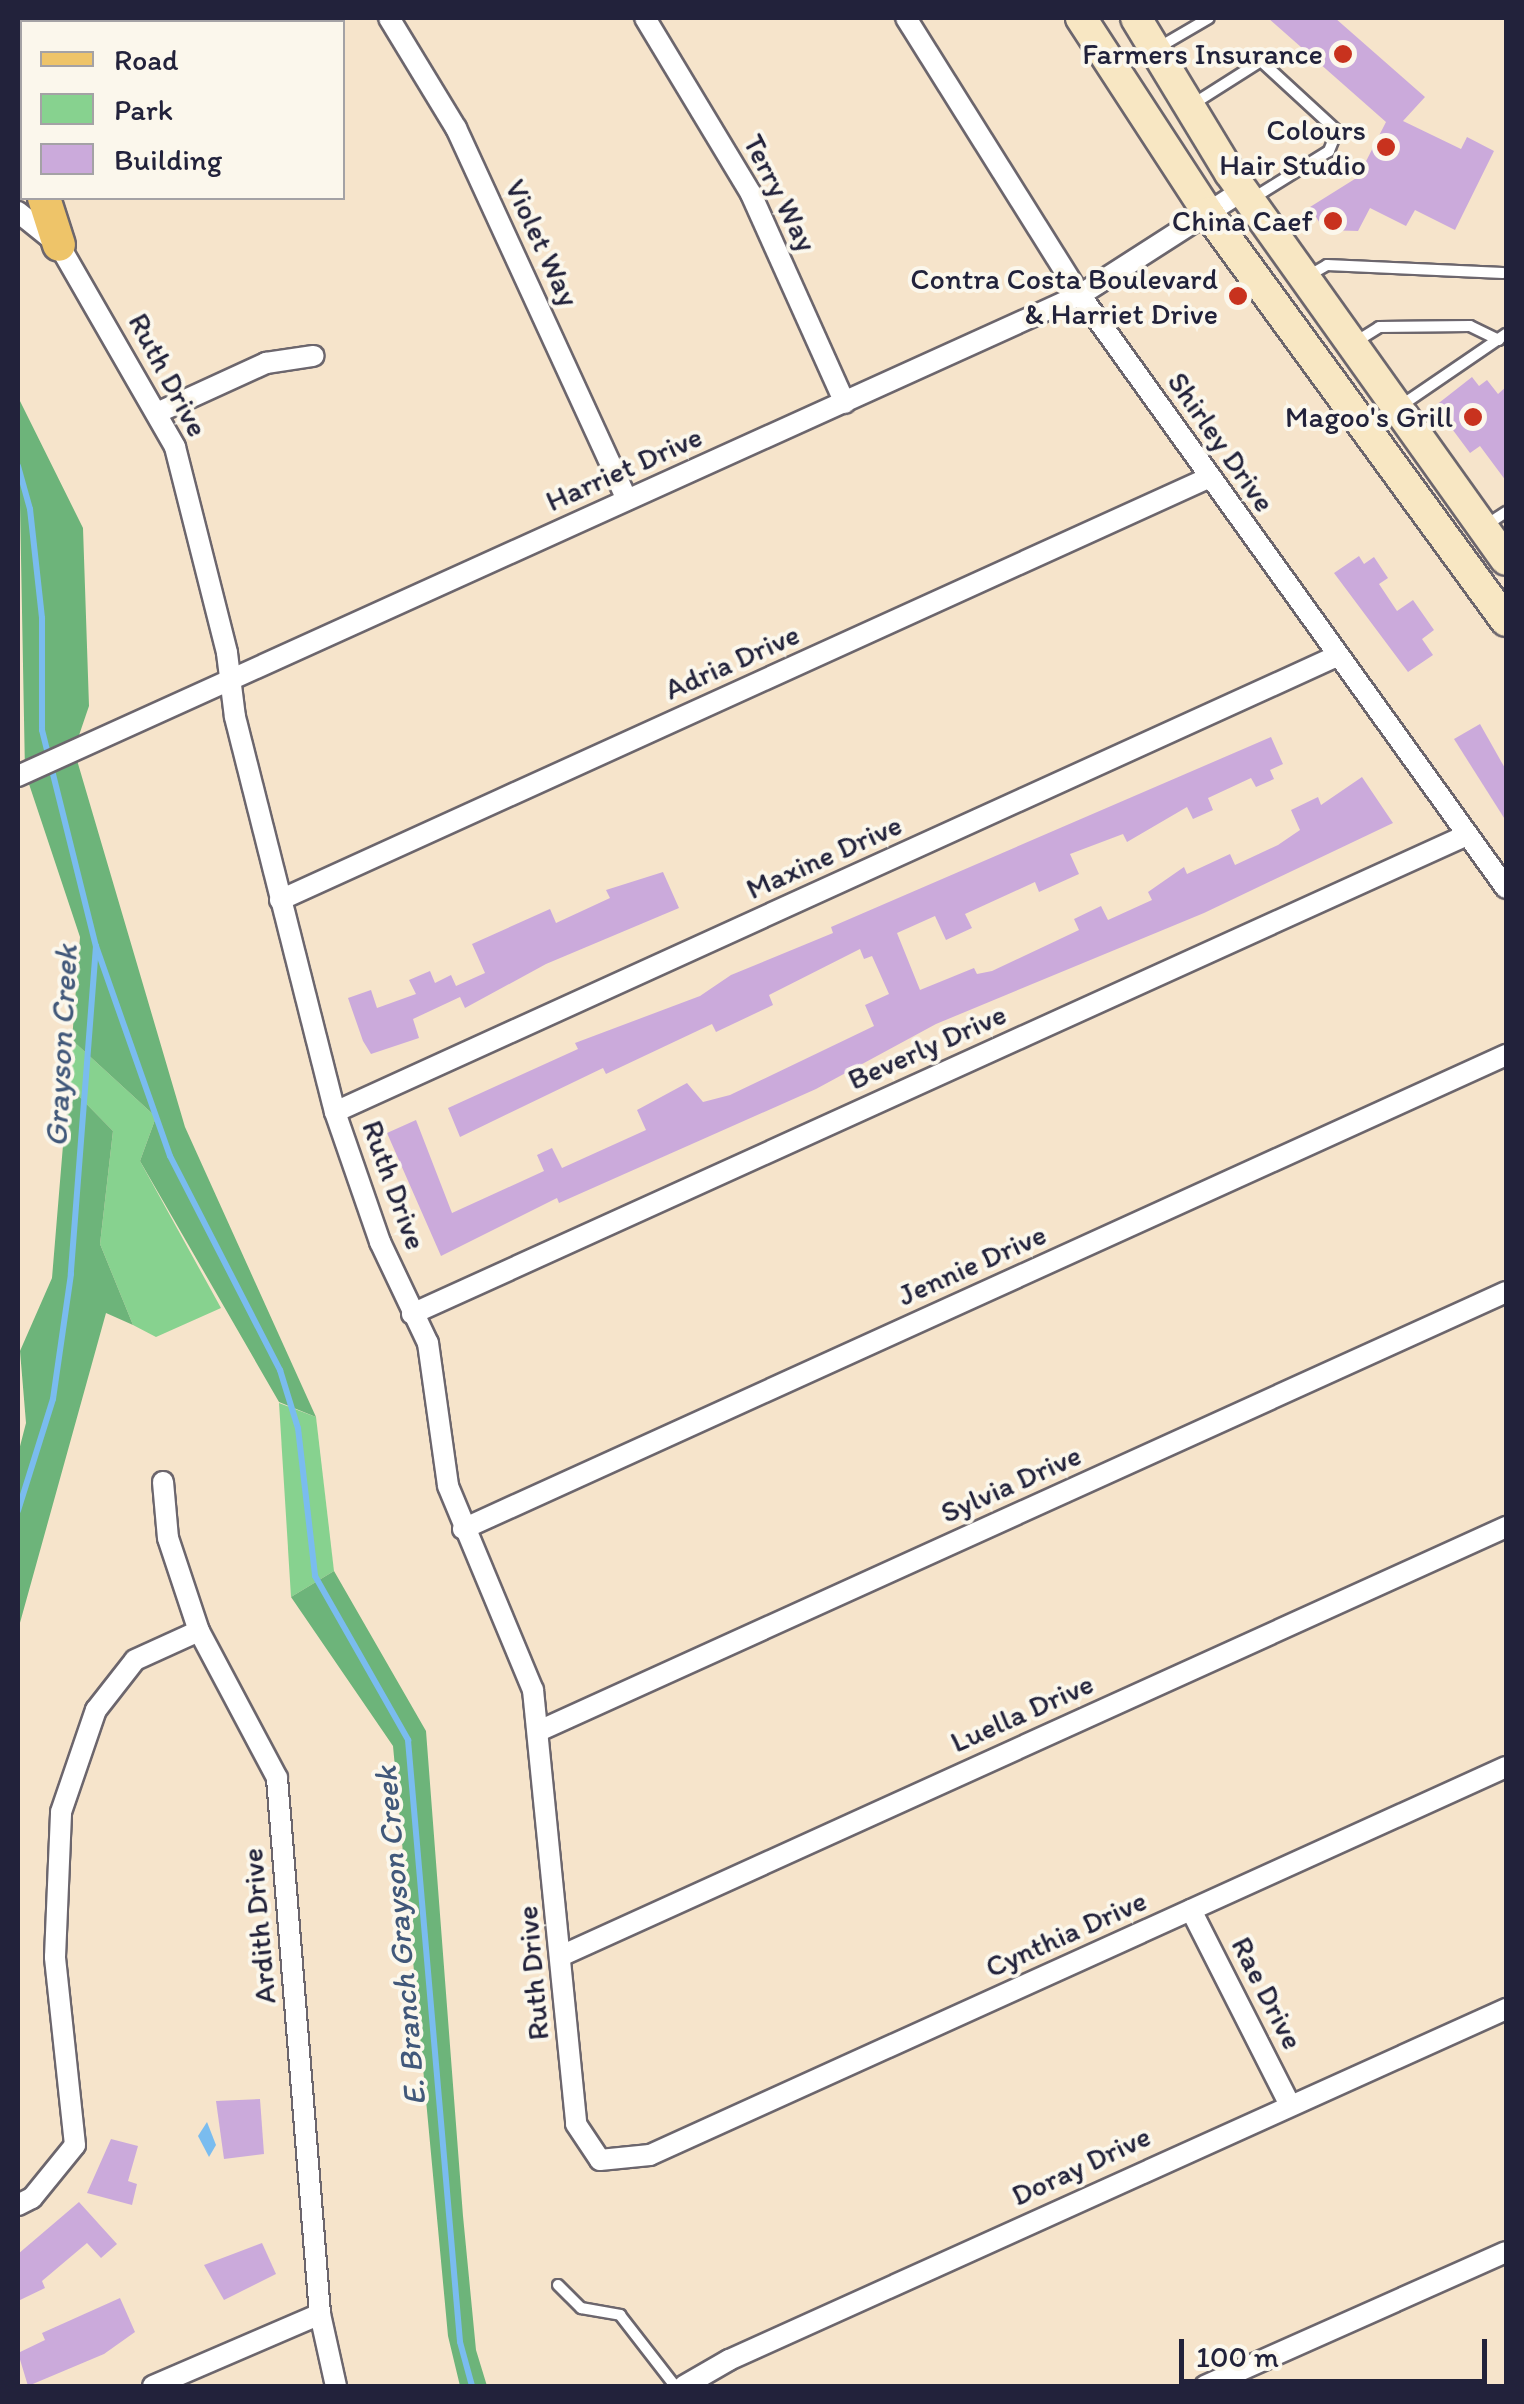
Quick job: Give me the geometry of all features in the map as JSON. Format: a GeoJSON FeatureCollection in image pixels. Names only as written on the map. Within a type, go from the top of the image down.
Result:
{"type":"FeatureCollection","features":[{"type":"Feature","properties":{"kind":"main road"},"geometry":{"type":"LineString","coordinates":[[1081,18],[1208,213],[1506,621]]}},
{"type":"Feature","properties":{"kind":"main road"},"geometry":{"type":"LineString","coordinates":[[1136,18],[1246,196],[1398,408],[1494,520],[1506,560]]}},
{"type":"Feature","properties":{"kind":"main road"},"geometry":{"type":"LineString","coordinates":[[45,200],[59,245]]}},
{"type":"Feature","properties":{"kind":"street","name":"Violet Way"},"geometry":{"type":"LineString","coordinates":[[389,18],[456,128],[627,500]]}},
{"type":"Feature","properties":{"kind":"street","name":"Terry Way"},"geometry":{"type":"LineString","coordinates":[[646,18],[751,194],[845,403]]}},
{"type":"Feature","properties":{"kind":"street","name":"Shirley Drive"},"geometry":{"type":"LineString","coordinates":[[906,18],[1080,295],[1506,888]]}},
{"type":"Feature","properties":{"kind":"street","name":"Harriet Drive"},"geometry":{"type":"LineString","coordinates":[[21,774],[1080,295],[1208,213],[1246,196]]}},
{"type":"Feature","properties":{"kind":"street","name":"Ruth Drive"},"geometry":{"type":"LineString","coordinates":[[18,212],[59,245],[160,412],[176,446],[280,900],[335,1112],[380,1242],[435,1364],[448,1486],[463,1529],[510,1624],[541,1730],[576,2124],[600,2160],[650,2155]]}},
{"type":"Feature","properties":{"kind":"street"},"geometry":{"type":"LineString","coordinates":[[160,412],[266,362],[313,356]]}},
{"type":"Feature","properties":{"kind":"street","name":"Adria Drive"},"geometry":{"type":"LineString","coordinates":[[280,900],[1208,478]]}},
{"type":"Feature","properties":{"kind":"street","name":"Maxine Drive"},"geometry":{"type":"LineString","coordinates":[[335,1112],[1337,656]]}},
{"type":"Feature","properties":{"kind":"street","name":"Beverly Drive"},"geometry":{"type":"LineString","coordinates":[[412,1314],[1467,835]]}},
{"type":"Feature","properties":{"kind":"street","name":"Jennie Drive"},"geometry":{"type":"LineString","coordinates":[[463,1529],[1506,1054]]}},
{"type":"Feature","properties":{"kind":"street","name":"Sylvia Drive"},"geometry":{"type":"LineString","coordinates":[[541,1730],[1506,1292]]}},
{"type":"Feature","properties":{"kind":"street","name":"Ardith Drive"},"geometry":{"type":"LineString","coordinates":[[163,1482],[168,1538],[199,1631],[277,1778],[320,2314],[336,2386]]}},
{"type":"Feature","properties":{"kind":"street","name":"Luella Drive"},"geometry":{"type":"LineString","coordinates":[[562,1955],[1506,1527]]}},
{"type":"Feature","properties":{"kind":"street"},"geometry":{"type":"LineString","coordinates":[[18,2205],[32,2198],[75,2146],[54,1956],[61,1812],[96,1710],[135,1660],[199,1631]]}},
{"type":"Feature","properties":{"kind":"street","name":"Cynthia Drive"},"geometry":{"type":"LineString","coordinates":[[650,2155],[1506,1767]]}},
{"type":"Feature","properties":{"kind":"street","name":"Rae Drive"},"geometry":{"type":"LineString","coordinates":[[1191,1910],[1289,2103]]}},
{"type":"Feature","properties":{"kind":"street","name":"Doray Drive"},"geometry":{"type":"LineString","coordinates":[[684,2386],[729,2360],[1289,2103],[1506,2009]]}},
{"type":"Feature","properties":{"kind":"street"},"geometry":{"type":"LineString","coordinates":[[1206,2386],[1506,2252]]}},
{"type":"Feature","properties":{"kind":"street"},"geometry":{"type":"LineString","coordinates":[[153,2386],[320,2314]]}},
{"type":"Feature","properties":{"kind":"lane"},"geometry":{"type":"LineString","coordinates":[[1156,50],[1208,18]]}},
{"type":"Feature","properties":{"kind":"lane"},"geometry":{"type":"LineString","coordinates":[[1190,106],[1261,62],[1337,131],[1329,151],[1246,196]]}},
{"type":"Feature","properties":{"kind":"lane"},"geometry":{"type":"LineString","coordinates":[[1305,278],[1327,265],[1503,273]]}},
{"type":"Feature","properties":{"kind":"lane"},"geometry":{"type":"LineString","coordinates":[[1353,343],[1380,327],[1470,326],[1503,337]]}},
{"type":"Feature","properties":{"kind":"lane"},"geometry":{"type":"LineString","coordinates":[[1398,408],[1503,337]]}},
{"type":"Feature","properties":{"kind":"lane"},"geometry":{"type":"LineString","coordinates":[[558,2285],[581,2308],[620,2315],[675,2386]]}},
{"type":"Feature","properties":{"kind":"green space"},"geometry":{"type":"Polygon","coordinates":[[[18,397],[83,528],[89,706],[74,750],[185,1127],[316,1417],[279,1402],[140,1161],[156,1117],[72,1040],[80,937],[25,772],[18,397]]]}},
{"type":"Feature","properties":{"kind":"green space"},"geometry":{"type":"Polygon","coordinates":[[[72,1040],[156,1117],[140,1161],[221,1308],[156,1337],[133,1325],[100,1244],[113,1131],[68,1085],[72,1040]]]}},
{"type":"Feature","properties":{"kind":"green space"},"geometry":{"type":"Polygon","coordinates":[[[68,1085],[113,1131],[100,1244],[133,1325],[106,1313],[18,1630],[18,1454],[26,1423],[20,1351],[52,1278],[68,1085]]]}},
{"type":"Feature","properties":{"kind":"green space"},"geometry":{"type":"Polygon","coordinates":[[[279,1403],[316,1417],[334,1571],[291,1597],[279,1403]]]}},
{"type":"Feature","properties":{"kind":"green space"},"geometry":{"type":"Polygon","coordinates":[[[334,1571],[426,1731],[463,2216],[476,2350],[487,2386],[460,2386],[448,2336],[393,1746],[291,1597],[334,1571]]]}},
{"type":"Feature","properties":{"kind":"water"},"geometry":{"type":"Polygon","coordinates":[[[207,2122],[216,2145],[209,2157],[198,2136],[207,2122]]]}},
{"type":"Feature","properties":{"kind":"building"},"geometry":{"type":"Polygon","coordinates":[[[1268,18],[1335,18],[1425,97],[1403,121],[1461,149],[1467,137],[1494,151],[1455,230],[1415,210],[1406,226],[1370,208],[1358,231],[1324,230],[1310,207],[1358,177],[1386,122],[1268,18]]]}},
{"type":"Feature","properties":{"kind":"building"},"geometry":{"type":"Polygon","coordinates":[[[1472,377],[1479,386],[1487,380],[1498,394],[1506,387],[1506,481],[1480,446],[1470,453],[1435,406],[1472,377]]]}},
{"type":"Feature","properties":{"kind":"building"},"geometry":{"type":"Polygon","coordinates":[[[1359,556],[1364,564],[1374,557],[1388,578],[1379,584],[1397,611],[1413,600],[1434,630],[1422,639],[1433,655],[1408,672],[1334,573],[1359,556]]]}},
{"type":"Feature","properties":{"kind":"building"},"geometry":{"type":"Polygon","coordinates":[[[1480,724],[1506,770],[1506,821],[1454,739],[1480,724]]]}},
{"type":"Feature","properties":{"kind":"building"},"geometry":{"type":"Polygon","coordinates":[[[1271,737],[1283,764],[1270,770],[1274,779],[1256,787],[1251,778],[1208,798],[1213,810],[1193,819],[1187,807],[1127,842],[1123,834],[1070,854],[1079,874],[1039,892],[1035,882],[965,914],[972,928],[946,940],[935,916],[897,933],[920,990],[974,968],[977,974],[992,971],[1079,930],[1074,919],[1101,906],[1108,920],[1152,900],[1148,892],[1184,867],[1187,874],[1230,854],[1235,865],[1278,845],[1300,830],[1291,810],[1318,797],[1321,805],[1362,777],[1393,823],[1204,913],[936,1024],[816,1089],[559,1203],[557,1198],[441,1256],[387,1133],[416,1120],[452,1213],[544,1171],[537,1155],[552,1148],[562,1168],[646,1130],[637,1110],[687,1083],[703,1102],[730,1095],[874,1026],[865,1005],[889,994],[872,956],[864,959],[860,949],[769,995],[773,1005],[716,1032],[712,1024],[606,1074],[603,1068],[460,1137],[448,1108],[578,1049],[575,1043],[700,996],[731,975],[833,933],[831,927],[1271,737]]]}},
{"type":"Feature","properties":{"kind":"building"},"geometry":{"type":"Polygon","coordinates":[[[663,872],[679,908],[546,964],[465,1008],[460,997],[413,1019],[419,1038],[371,1054],[363,1041],[348,998],[371,990],[377,1008],[416,994],[409,980],[430,971],[435,983],[451,975],[456,986],[485,973],[472,944],[550,909],[556,923],[610,898],[606,890],[663,872]]]}},
{"type":"Feature","properties":{"kind":"building"},"geometry":{"type":"Polygon","coordinates":[[[260,2099],[264,2154],[224,2159],[216,2101],[260,2099]]]}},
{"type":"Feature","properties":{"kind":"building"},"geometry":{"type":"Polygon","coordinates":[[[111,2139],[138,2146],[128,2181],[137,2184],[132,2205],[87,2193],[111,2139]]]}},
{"type":"Feature","properties":{"kind":"building"},"geometry":{"type":"Polygon","coordinates":[[[79,2202],[117,2244],[101,2258],[87,2243],[42,2281],[45,2288],[18,2301],[18,2254],[79,2202]]]}},
{"type":"Feature","properties":{"kind":"building"},"geometry":{"type":"Polygon","coordinates":[[[262,2243],[276,2274],[224,2300],[204,2265],[262,2243]]]}},
{"type":"Feature","properties":{"kind":"building"},"geometry":{"type":"Polygon","coordinates":[[[120,2298],[135,2332],[104,2354],[28,2386],[18,2353],[45,2340],[42,2333],[120,2298]]]}},
{"type":"Feature","properties":{"kind":"waterway","name":"Grayson Creek"},"geometry":{"type":"LineString","coordinates":[[18,466],[30,509],[42,618],[42,730],[96,946],[71,1274],[53,1399],[18,1511]]}},
{"type":"Feature","properties":{"kind":"waterway","name":"E. Branch Grayson Creek"},"geometry":{"type":"LineString","coordinates":[[96,946],[170,1156],[280,1370],[298,1428],[315,1576],[408,1740],[460,2342],[472,2386]]}},
{"type":"Feature","properties":{"kind":"place","name":"Farmers Insurance"},"geometry":{"type":"Point","coordinates":[1343,54]}},
{"type":"Feature","properties":{"kind":"place","name":"Colours Hair Studio"},"geometry":{"type":"Point","coordinates":[1386,147]}},
{"type":"Feature","properties":{"kind":"place","name":"China Caef"},"geometry":{"type":"Point","coordinates":[1333,221]}},
{"type":"Feature","properties":{"kind":"place","name":"Contra Costa Boulevard & Harriet Drive"},"geometry":{"type":"Point","coordinates":[1238,296]}},
{"type":"Feature","properties":{"kind":"place","name":"Magoo's Grill"},"geometry":{"type":"Point","coordinates":[1473,417]}}]}
